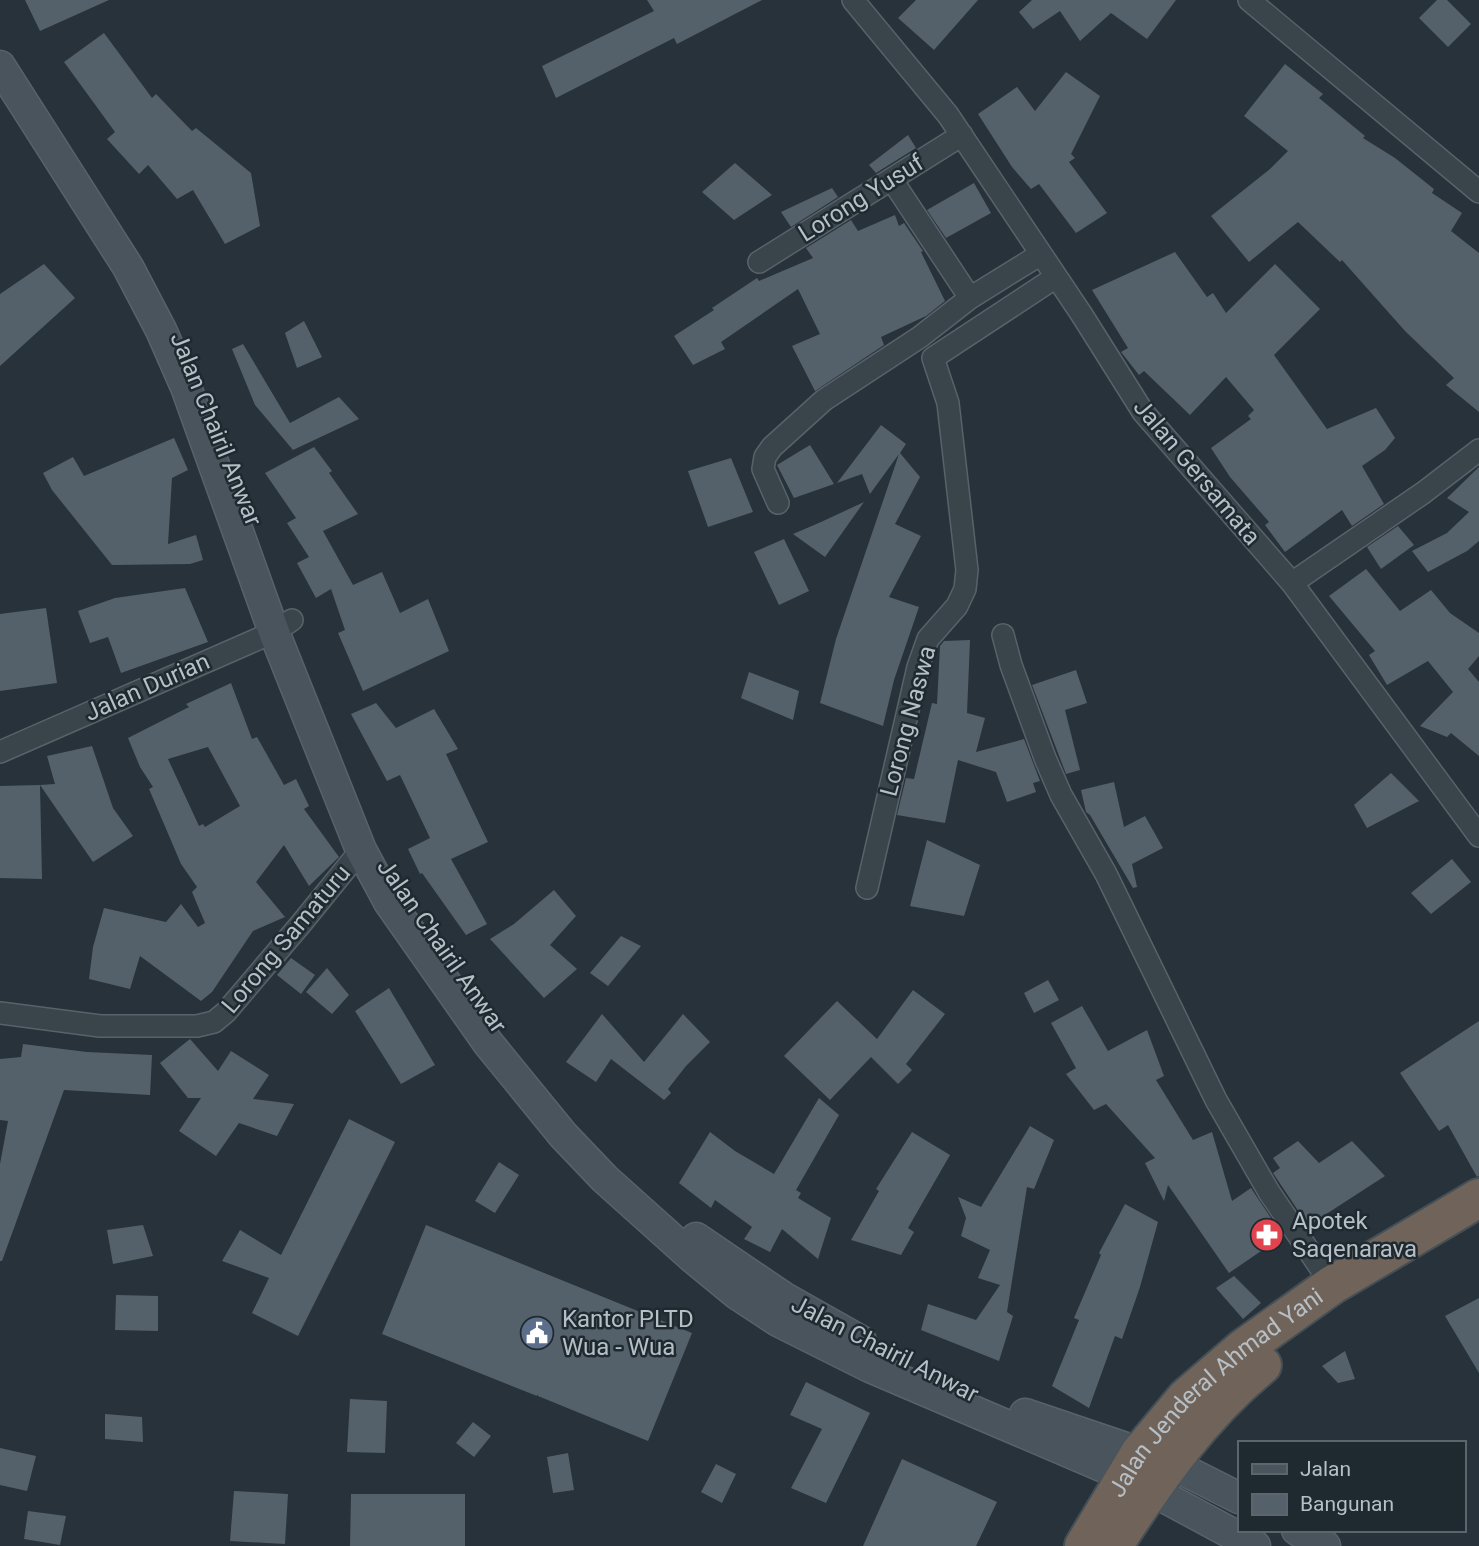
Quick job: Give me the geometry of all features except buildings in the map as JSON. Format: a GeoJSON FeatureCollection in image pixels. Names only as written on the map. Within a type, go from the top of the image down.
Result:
{"type":"FeatureCollection","features":[{"type":"Feature","properties":{"kind":"highway","name":"Jalan Jenderal Ahmad Yani"},"geometry":{"type":"LineString","coordinates":[[1113,1546],[1146,1470],[1186,1398],[1244,1348],[1332,1285],[1479,1198]]}},
{"type":"Feature","properties":{"kind":"highway","name":"Jalan Jenderal Ahmad Yani"},"geometry":{"type":"LineString","coordinates":[[1084,1546],[1146,1470],[1197,1428],[1250,1375],[1289,1344],[1344,1307],[1479,1227]]}},
{"type":"Feature","properties":{"kind":"main road","name":"Jalan Chairil Anwar"},"geometry":{"type":"LineString","coordinates":[[0,43],[63,149],[135,252],[169,314],[205,392],[360,850],[389,902],[488,1043],[563,1135],[605,1179],[737,1294],[778,1321],[830,1336]]}},
{"type":"Feature","properties":{"kind":"main road","name":"Jalan Chairil Anwar"},"geometry":{"type":"LineString","coordinates":[[0,66],[128,267],[161,330],[381,862],[395,887],[496,1027],[620,1167],[693,1236],[783,1297],[830,1336],[882,1372],[1146,1470]]}},
{"type":"Feature","properties":{"kind":"main road"},"geometry":{"type":"LineString","coordinates":[[1146,1470],[1238,1498]]}},
{"type":"Feature","properties":{"kind":"main road"},"geometry":{"type":"LineString","coordinates":[[1146,1470],[1255,1546]]}},
{"type":"Feature","properties":{"kind":"main road"},"geometry":{"type":"LineString","coordinates":[[1300,1532],[1325,1546]]}},
{"type":"Feature","properties":{"kind":"street","name":"Jalan Gersamata"},"geometry":{"type":"LineString","coordinates":[[853,0],[962,135],[1155,428],[1292,583],[1479,836]]}},
{"type":"Feature","properties":{"kind":"street"},"geometry":{"type":"LineString","coordinates":[[1249,0],[1479,192]]}},
{"type":"Feature","properties":{"kind":"street","name":"Lorong Yusuf"},"geometry":{"type":"LineString","coordinates":[[759,262],[962,135]]}},
{"type":"Feature","properties":{"kind":"street"},"geometry":{"type":"LineString","coordinates":[[892,180],[970,298]]}},
{"type":"Feature","properties":{"kind":"street"},"geometry":{"type":"LineString","coordinates":[[778,503],[763,469],[768,452],[824,400],[920,337],[970,298],[1041,254]]}},
{"type":"Feature","properties":{"kind":"street"},"geometry":{"type":"LineString","coordinates":[[933,358],[1056,277]]}},
{"type":"Feature","properties":{"kind":"street","name":"Lorong Naswa"},"geometry":{"type":"LineString","coordinates":[[867,887],[918,667],[928,639],[957,606],[965,589],[967,570],[948,403],[933,358],[920,337]]}},
{"type":"Feature","properties":{"kind":"street"},"geometry":{"type":"LineString","coordinates":[[1292,583],[1402,508],[1479,450]]}},
{"type":"Feature","properties":{"kind":"street","name":"Jalan Durian"},"geometry":{"type":"LineString","coordinates":[[0,752],[283,626]]}},
{"type":"Feature","properties":{"kind":"street"},"geometry":{"type":"LineString","coordinates":[[1003,635],[1011,665],[1061,795],[1106,874],[1216,1100],[1269,1192],[1332,1285]]}},
{"type":"Feature","properties":{"kind":"street","name":"Lorong Samaturu"},"geometry":{"type":"LineString","coordinates":[[0,1013],[100,1026],[198,1026],[214,1022],[226,1012],[300,925],[360,850]]}},
{"type":"Feature","properties":{"kind":"place","name":"Apotek Saqenarava"},"geometry":{"type":"Point","coordinates":[1267,1235]}},
{"type":"Feature","properties":{"kind":"place","name":"Kantor PLTD Wua - Wua"},"geometry":{"type":"Point","coordinates":[537,1333]}}]}
